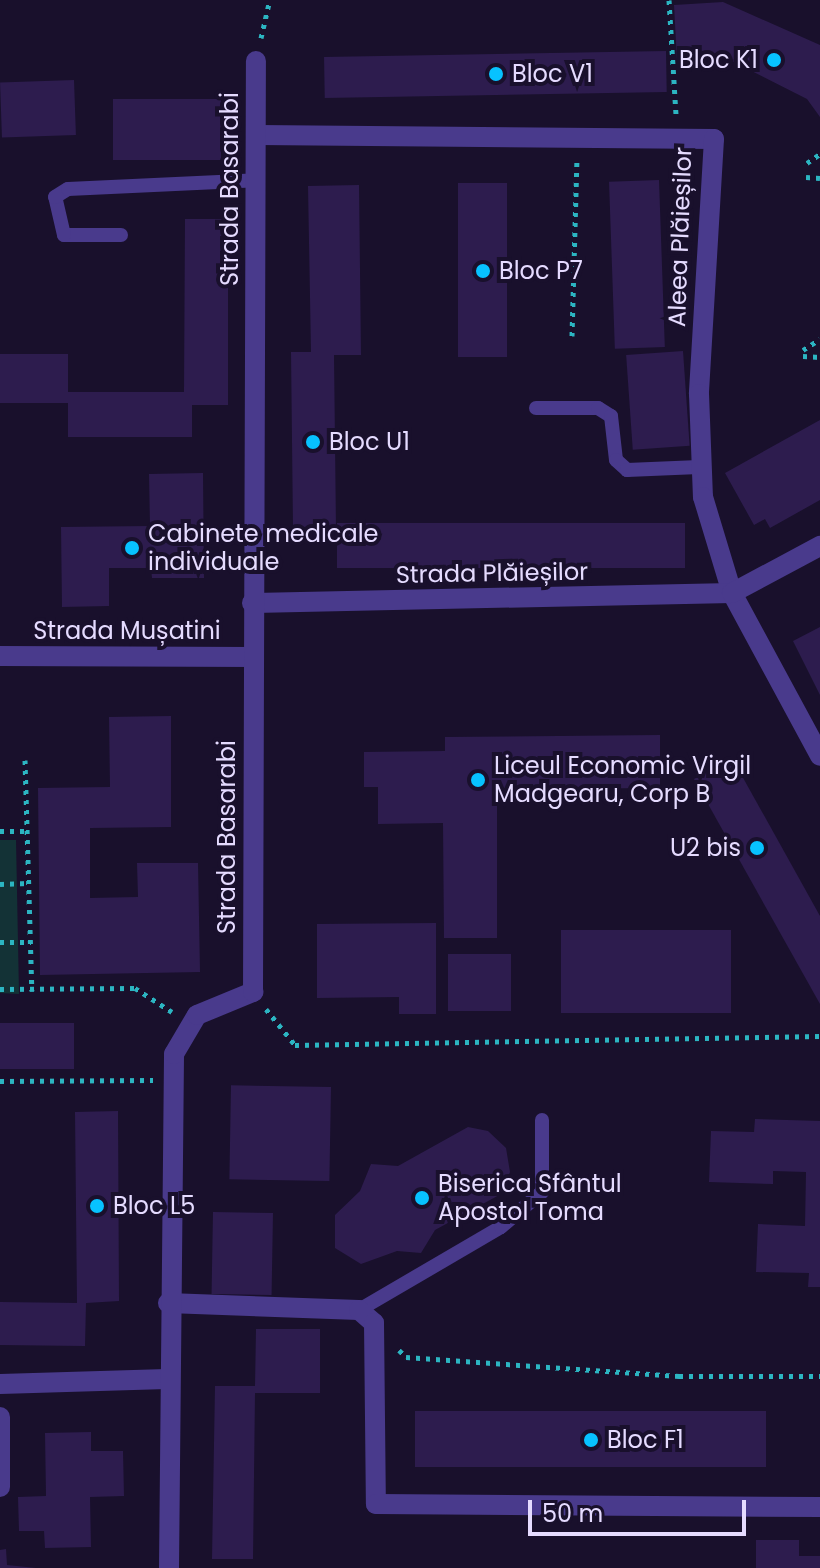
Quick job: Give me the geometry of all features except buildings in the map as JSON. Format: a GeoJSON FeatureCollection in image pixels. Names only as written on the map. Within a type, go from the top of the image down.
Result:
{"type":"FeatureCollection","features":[{"type":"Feature","properties":{"kind":"street","name":"Strada Basarabi"},"geometry":{"type":"LineString","coordinates":[[253,992],[256,61]]}},
{"type":"Feature","properties":{"kind":"street","name":"Aleea Plăieșilor"},"geometry":{"type":"LineString","coordinates":[[258,135],[714,139],[699,467],[732,593]]}},
{"type":"Feature","properties":{"kind":"street","name":"Strada Plăieșilor"},"geometry":{"type":"LineString","coordinates":[[252,603],[732,593],[820,546]]}},
{"type":"Feature","properties":{"kind":"street"},"geometry":{"type":"LineString","coordinates":[[732,593],[820,756]]}},
{"type":"Feature","properties":{"kind":"street","name":"Strada Mușatini"},"geometry":{"type":"LineString","coordinates":[[0,656],[254,657]]}},
{"type":"Feature","properties":{"kind":"street"},"geometry":{"type":"LineString","coordinates":[[169,1568],[167,1379],[174,1054],[187,1024],[253,992]]}},
{"type":"Feature","properties":{"kind":"street"},"geometry":{"type":"LineString","coordinates":[[168,1303],[367,1316],[376,1504],[820,1507]]}},
{"type":"Feature","properties":{"kind":"street"},"geometry":{"type":"LineString","coordinates":[[0,1384],[167,1379]]}},
{"type":"Feature","properties":{"kind":"street"},"geometry":{"type":"LineString","coordinates":[[0,1417],[0,1487]]}},
{"type":"Feature","properties":{"kind":"lane"},"geometry":{"type":"LineString","coordinates":[[121,235],[64,235],[55,197],[68,189],[258,180]]}},
{"type":"Feature","properties":{"kind":"lane"},"geometry":{"type":"LineString","coordinates":[[536,408],[598,408],[611,416],[616,460],[627,470],[699,467]]}},
{"type":"Feature","properties":{"kind":"lane"},"geometry":{"type":"LineString","coordinates":[[367,1316],[501,1227],[542,1192],[542,1120]]}},
{"type":"Feature","properties":{"kind":"path"},"geometry":{"type":"LineString","coordinates":[[256,61],[270,0]]}},
{"type":"Feature","properties":{"kind":"path"},"geometry":{"type":"LineString","coordinates":[[669,0],[678,138]]}},
{"type":"Feature","properties":{"kind":"path"},"geometry":{"type":"LineString","coordinates":[[572,336],[578,136]]}},
{"type":"Feature","properties":{"kind":"path"},"geometry":{"type":"LineString","coordinates":[[807,163],[820,154]]}},
{"type":"Feature","properties":{"kind":"path"},"geometry":{"type":"LineString","coordinates":[[806,177],[820,178]]}},
{"type":"Feature","properties":{"kind":"path"},"geometry":{"type":"LineString","coordinates":[[820,339],[803,353],[820,357]]}},
{"type":"Feature","properties":{"kind":"path"},"geometry":{"type":"LineString","coordinates":[[25,760],[32,991]]}},
{"type":"Feature","properties":{"kind":"path"},"geometry":{"type":"LineString","coordinates":[[0,831],[27,831]]}},
{"type":"Feature","properties":{"kind":"path"},"geometry":{"type":"LineString","coordinates":[[0,884],[29,883]]}},
{"type":"Feature","properties":{"kind":"path"},"geometry":{"type":"LineString","coordinates":[[0,942],[31,942]]}},
{"type":"Feature","properties":{"kind":"path"},"geometry":{"type":"LineString","coordinates":[[0,989],[135,988],[187,1024]]}},
{"type":"Feature","properties":{"kind":"path"},"geometry":{"type":"LineString","coordinates":[[253,992],[295,1045],[820,1036]]}},
{"type":"Feature","properties":{"kind":"path"},"geometry":{"type":"LineString","coordinates":[[0,1081],[174,1080]]}},
{"type":"Feature","properties":{"kind":"path"},"geometry":{"type":"LineString","coordinates":[[367,1316],[406,1357],[679,1376],[820,1376]]}},
{"type":"Feature","properties":{"kind":"green space"},"geometry":{"type":"Polygon","coordinates":[[[0,840],[16,840],[19,994],[0,993],[0,840]]]}},
{"type":"Feature","properties":{"kind":"place","name":"Bloc K1"},"geometry":{"type":"Point","coordinates":[774,60]}},
{"type":"Feature","properties":{"kind":"place","name":"Bloc V1"},"geometry":{"type":"Point","coordinates":[496,74]}},
{"type":"Feature","properties":{"kind":"place","name":"Bloc P7"},"geometry":{"type":"Point","coordinates":[483,271]}},
{"type":"Feature","properties":{"kind":"place","name":"Bloc U1"},"geometry":{"type":"Point","coordinates":[313,442]}},
{"type":"Feature","properties":{"kind":"place","name":"Cabinete medicale individuale"},"geometry":{"type":"Point","coordinates":[132,548]}},
{"type":"Feature","properties":{"kind":"place","name":"Liceul Economic Virgil Madgearu, Corp B"},"geometry":{"type":"Point","coordinates":[478,780]}},
{"type":"Feature","properties":{"kind":"place","name":"U2 bis"},"geometry":{"type":"Point","coordinates":[757,848]}},
{"type":"Feature","properties":{"kind":"place","name":"Biserica Sfântul Apostol Toma"},"geometry":{"type":"Point","coordinates":[422,1198]}},
{"type":"Feature","properties":{"kind":"place","name":"Bloc L5"},"geometry":{"type":"Point","coordinates":[97,1206]}},
{"type":"Feature","properties":{"kind":"place","name":"Bloc F1"},"geometry":{"type":"Point","coordinates":[591,1440]}}]}
